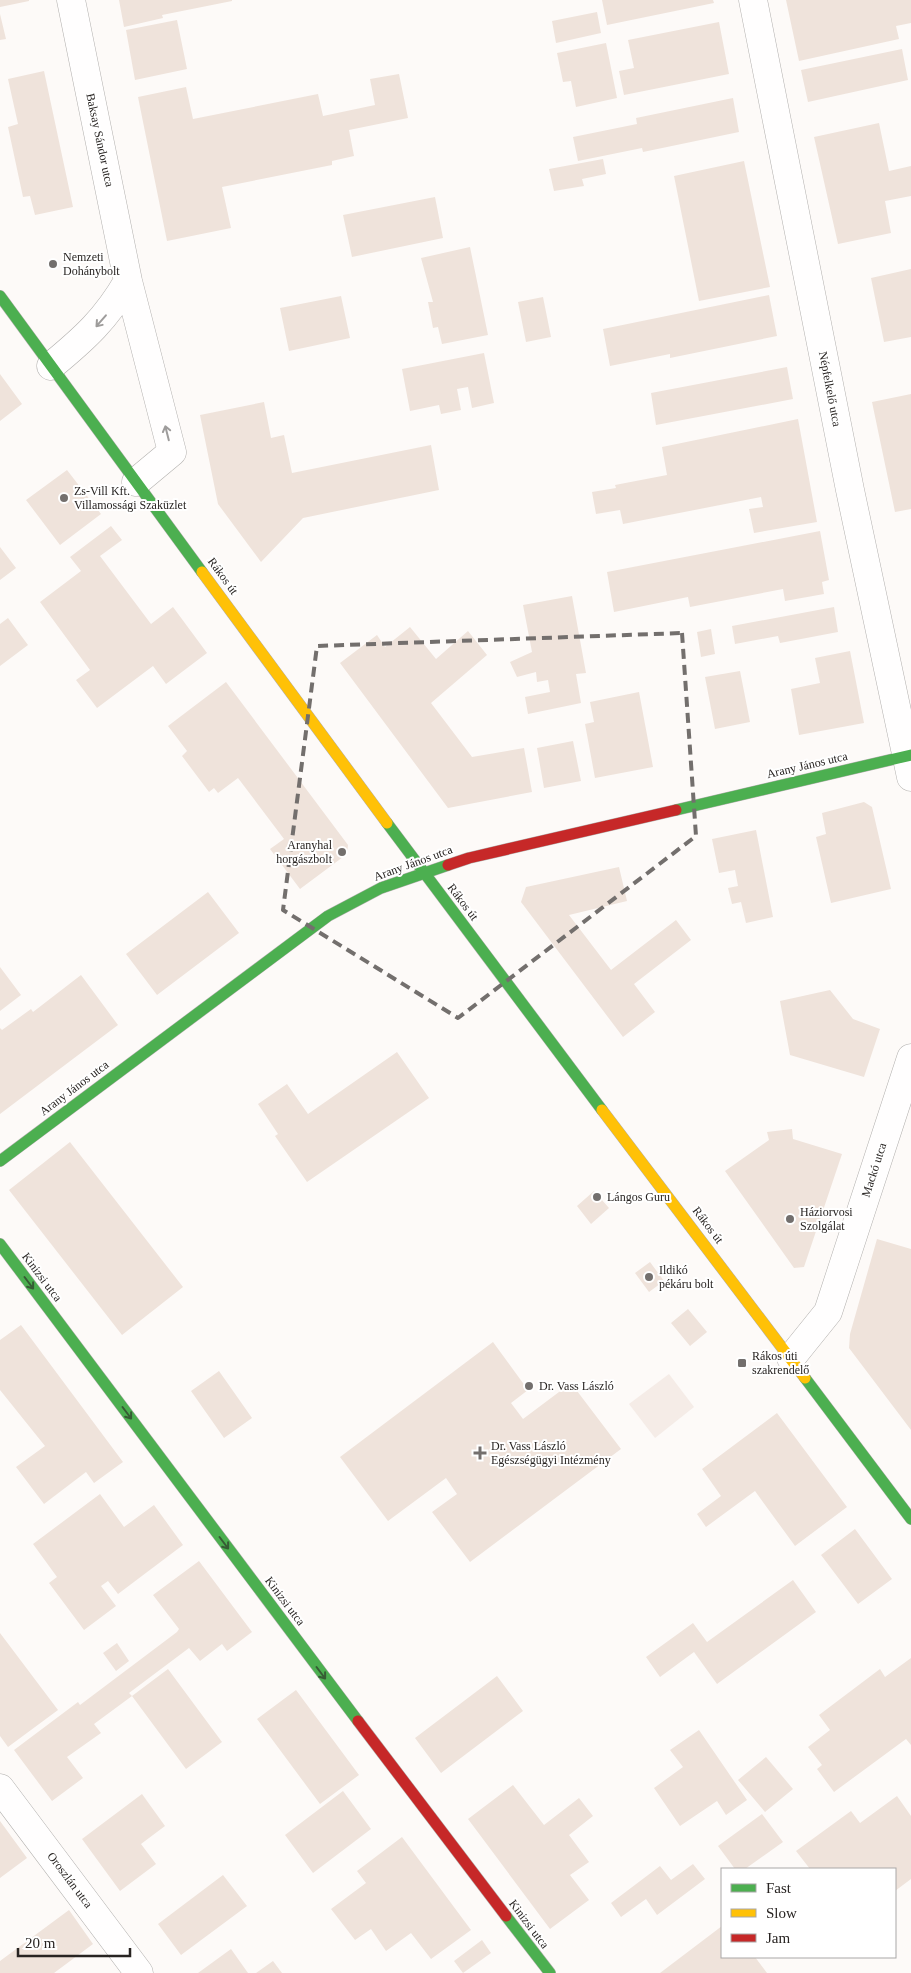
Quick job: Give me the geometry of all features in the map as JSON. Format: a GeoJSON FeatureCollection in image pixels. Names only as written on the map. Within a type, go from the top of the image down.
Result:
{"type":"FeatureCollection","features":[{"type":"Feature","properties":{"kind":"street","name":"Baksay Sándor utca"},"geometry":{"type":"LineString","coordinates":[[71,0],[128,281],[172,452],[136,482]]}},
{"type":"Feature","properties":{"kind":"street","name":"Népfelkelő utca"},"geometry":{"type":"LineString","coordinates":[[753,0],[850,490],[909,763]]}},
{"type":"Feature","properties":{"kind":"street"},"geometry":{"type":"LineString","coordinates":[[51,366],[95,328],[112,309],[128,281]]}},
{"type":"Feature","properties":{"kind":"street","name":"Rákos út"},"geometry":{"type":"LineString","coordinates":[[0,296],[423,872],[911,1519]]}},
{"type":"Feature","properties":{"kind":"street","name":"Arany János utca"},"geometry":{"type":"LineString","coordinates":[[0,1161],[328,916],[381,888],[423,872],[493,852],[909,763]]}},
{"type":"Feature","properties":{"kind":"street","name":"Mackó utca"},"geometry":{"type":"LineString","coordinates":[[791,1358],[828,1312],[911,1058]]}},
{"type":"Feature","properties":{"kind":"street","name":"Kinizsi utca"},"geometry":{"type":"LineString","coordinates":[[0,1244],[335,1692],[550,1973]]}},
{"type":"Feature","properties":{"kind":"street","name":"Oroszlán utca"},"geometry":{"type":"LineString","coordinates":[[0,1788],[139,1973]]}},
{"type":"Feature","properties":{"kind":"highlighted area"},"geometry":{"type":"Polygon","coordinates":[[[682,633],[696,836],[458,1018],[283,910],[317,646],[682,633]]]}},
{"type":"Feature","properties":{"kind":"shaded area"},"geometry":{"type":"Polygon","coordinates":[[[669,1374],[694,1407],[655,1438],[629,1404],[669,1374]]]}},
{"type":"Feature","properties":{"kind":"building"},"geometry":{"type":"Polygon","coordinates":[[[0,0],[29,0],[29,1],[0,7],[0,0]]]}},
{"type":"Feature","properties":{"kind":"building"},"geometry":{"type":"Polygon","coordinates":[[[119,0],[232,1],[162,15],[163,18],[124,27],[119,0]]]}},
{"type":"Feature","properties":{"kind":"building"},"geometry":{"type":"Polygon","coordinates":[[[602,0],[713,0],[714,3],[607,25],[602,0]]]}},
{"type":"Feature","properties":{"kind":"building"},"geometry":{"type":"Polygon","coordinates":[[[786,0],[911,0],[911,23],[896,26],[899,39],[799,61],[786,0]]]}},
{"type":"Feature","properties":{"kind":"building"},"geometry":{"type":"Polygon","coordinates":[[[597,12],[601,33],[556,43],[552,21],[597,12]]]}},
{"type":"Feature","properties":{"kind":"building"},"geometry":{"type":"Polygon","coordinates":[[[0,14],[6,39],[0,40],[0,14]]]}},
{"type":"Feature","properties":{"kind":"building"},"geometry":{"type":"Polygon","coordinates":[[[177,20],[187,69],[135,80],[126,30],[177,20]]]}},
{"type":"Feature","properties":{"kind":"building"},"geometry":{"type":"Polygon","coordinates":[[[719,22],[729,74],[624,95],[619,71],[634,68],[628,40],[719,22]]]}},
{"type":"Feature","properties":{"kind":"building"},"geometry":{"type":"Polygon","coordinates":[[[606,43],[617,98],[576,107],[571,81],[563,82],[557,53],[606,43]]]}},
{"type":"Feature","properties":{"kind":"building"},"geometry":{"type":"Polygon","coordinates":[[[902,49],[908,80],[808,102],[801,70],[902,49]]]}},
{"type":"Feature","properties":{"kind":"building"},"geometry":{"type":"Polygon","coordinates":[[[44,71],[73,207],[35,215],[30,196],[23,197],[8,127],[18,124],[8,79],[44,71]]]}},
{"type":"Feature","properties":{"kind":"building"},"geometry":{"type":"Polygon","coordinates":[[[399,74],[408,118],[349,130],[354,156],[332,161],[332,165],[222,187],[231,228],[167,241],[138,97],[186,87],[193,119],[318,94],[323,116],[375,105],[370,79],[399,74]]]}},
{"type":"Feature","properties":{"kind":"building"},"geometry":{"type":"Polygon","coordinates":[[[733,98],[739,132],[643,152],[642,148],[578,161],[573,137],[637,124],[636,118],[733,98]]]}},
{"type":"Feature","properties":{"kind":"building"},"geometry":{"type":"Polygon","coordinates":[[[879,123],[889,171],[911,166],[911,196],[885,201],[891,233],[838,244],[814,137],[879,123]]]}},
{"type":"Feature","properties":{"kind":"building"},"geometry":{"type":"Polygon","coordinates":[[[603,159],[606,174],[582,179],[584,186],[554,191],[549,169],[603,159]]]}},
{"type":"Feature","properties":{"kind":"building"},"geometry":{"type":"Polygon","coordinates":[[[744,161],[770,287],[699,301],[674,176],[744,161]]]}},
{"type":"Feature","properties":{"kind":"building"},"geometry":{"type":"Polygon","coordinates":[[[435,197],[443,238],[352,257],[343,215],[435,197]]]}},
{"type":"Feature","properties":{"kind":"building"},"geometry":{"type":"Polygon","coordinates":[[[470,247],[488,335],[442,344],[438,327],[433,328],[428,302],[433,302],[421,258],[470,247]]]}},
{"type":"Feature","properties":{"kind":"building"},"geometry":{"type":"Polygon","coordinates":[[[911,269],[911,337],[884,342],[871,278],[911,269]]]}},
{"type":"Feature","properties":{"kind":"building"},"geometry":{"type":"Polygon","coordinates":[[[769,295],[777,336],[670,358],[670,354],[610,366],[603,329],[769,295]]]}},
{"type":"Feature","properties":{"kind":"building"},"geometry":{"type":"Polygon","coordinates":[[[341,296],[350,338],[289,351],[280,308],[341,296]]]}},
{"type":"Feature","properties":{"kind":"building"},"geometry":{"type":"Polygon","coordinates":[[[543,297],[551,337],[526,342],[518,302],[543,297]]]}},
{"type":"Feature","properties":{"kind":"building"},"geometry":{"type":"Polygon","coordinates":[[[484,353],[494,403],[472,408],[468,387],[457,389],[461,410],[441,414],[439,405],[410,411],[402,369],[484,353]]]}},
{"type":"Feature","properties":{"kind":"building"},"geometry":{"type":"Polygon","coordinates":[[[787,367],[793,399],[656,425],[651,393],[787,367]]]}},
{"type":"Feature","properties":{"kind":"building"},"geometry":{"type":"Polygon","coordinates":[[[0,374],[22,404],[0,421],[0,374]]]}},
{"type":"Feature","properties":{"kind":"building"},"geometry":{"type":"Polygon","coordinates":[[[911,394],[911,509],[895,512],[872,402],[911,394]]]}},
{"type":"Feature","properties":{"kind":"building"},"geometry":{"type":"Polygon","coordinates":[[[264,402],[271,438],[284,435],[292,473],[431,445],[439,490],[303,518],[261,562],[218,504],[200,415],[264,402]]]}},
{"type":"Feature","properties":{"kind":"building"},"geometry":{"type":"Polygon","coordinates":[[[798,419],[817,522],[754,533],[749,509],[763,507],[761,497],[623,524],[620,510],[596,514],[592,492],[616,488],[615,485],[667,475],[662,447],[798,419]]]}},
{"type":"Feature","properties":{"kind":"building"},"geometry":{"type":"Polygon","coordinates":[[[67,470],[101,514],[60,545],[26,500],[67,470]]]}},
{"type":"Feature","properties":{"kind":"building"},"geometry":{"type":"Polygon","coordinates":[[[111,526],[122,540],[100,556],[151,624],[173,607],[207,653],[166,684],[153,666],[97,708],[76,680],[90,670],[40,602],[81,571],[70,557],[111,526]]]}},
{"type":"Feature","properties":{"kind":"building"},"geometry":{"type":"Polygon","coordinates":[[[820,531],[829,580],[822,582],[824,594],[785,601],[783,589],[690,607],[688,597],[614,612],[607,572],[820,531]]]}},
{"type":"Feature","properties":{"kind":"building"},"geometry":{"type":"Polygon","coordinates":[[[0,547],[16,568],[0,580],[0,547]]]}},
{"type":"Feature","properties":{"kind":"building"},"geometry":{"type":"Polygon","coordinates":[[[572,596],[586,673],[576,674],[581,703],[528,714],[525,697],[550,692],[548,680],[537,682],[536,672],[517,677],[510,662],[532,652],[523,605],[572,596]]]}},
{"type":"Feature","properties":{"kind":"building"},"geometry":{"type":"Polygon","coordinates":[[[834,607],[838,632],[780,643],[778,636],[735,644],[732,626],[834,607]]]}},
{"type":"Feature","properties":{"kind":"building"},"geometry":{"type":"Polygon","coordinates":[[[8,618],[28,645],[0,666],[0,624],[8,618]]]}},
{"type":"Feature","properties":{"kind":"building"},"geometry":{"type":"Polygon","coordinates":[[[410,627],[436,659],[468,631],[487,655],[431,703],[472,757],[524,748],[532,792],[448,808],[340,663],[377,635],[385,647],[410,627]]]}},
{"type":"Feature","properties":{"kind":"building"},"geometry":{"type":"Polygon","coordinates":[[[711,629],[715,654],[701,657],[697,632],[711,629]]]}},
{"type":"Feature","properties":{"kind":"building"},"geometry":{"type":"Polygon","coordinates":[[[850,651],[864,723],[799,735],[791,689],[820,683],[815,658],[850,651]]]}},
{"type":"Feature","properties":{"kind":"building"},"geometry":{"type":"Polygon","coordinates":[[[740,671],[750,722],[715,729],[705,677],[740,671]]]}},
{"type":"Feature","properties":{"kind":"building"},"geometry":{"type":"Polygon","coordinates":[[[226,682],[348,845],[347,854],[300,889],[270,849],[284,839],[238,778],[218,793],[214,788],[209,792],[182,756],[187,751],[168,726],[226,682]]]}},
{"type":"Feature","properties":{"kind":"building"},"geometry":{"type":"Polygon","coordinates":[[[639,692],[653,767],[595,778],[585,724],[594,722],[590,702],[639,692]]]}},
{"type":"Feature","properties":{"kind":"building"},"geometry":{"type":"Polygon","coordinates":[[[573,741],[581,781],[544,788],[537,748],[573,741]]]}},
{"type":"Feature","properties":{"kind":"building"},"geometry":{"type":"Polygon","coordinates":[[[864,802],[872,807],[891,889],[831,903],[816,837],[826,834],[822,813],[864,802]]]}},
{"type":"Feature","properties":{"kind":"building"},"geometry":{"type":"Polygon","coordinates":[[[756,830],[773,917],[746,923],[741,902],[732,904],[728,888],[738,886],[735,870],[719,873],[712,839],[756,830]]]}},
{"type":"Feature","properties":{"kind":"building"},"geometry":{"type":"Polygon","coordinates":[[[619,867],[627,901],[569,915],[611,970],[676,920],[691,940],[634,984],[655,1012],[623,1037],[521,902],[526,887],[619,867]]]}},
{"type":"Feature","properties":{"kind":"building"},"geometry":{"type":"Polygon","coordinates":[[[208,892],[239,933],[157,995],[126,954],[208,892]]]}},
{"type":"Feature","properties":{"kind":"building"},"geometry":{"type":"Polygon","coordinates":[[[0,967],[21,995],[0,1011],[0,967]]]}},
{"type":"Feature","properties":{"kind":"building"},"geometry":{"type":"Polygon","coordinates":[[[81,975],[118,1025],[0,1114],[0,1028],[2,1030],[31,1009],[33,1012],[81,975]]]}},
{"type":"Feature","properties":{"kind":"building"},"geometry":{"type":"Polygon","coordinates":[[[830,990],[853,1019],[880,1029],[864,1077],[790,1055],[780,1001],[830,990]]]}},
{"type":"Feature","properties":{"kind":"building"},"geometry":{"type":"Polygon","coordinates":[[[397,1052],[429,1098],[307,1182],[275,1136],[278,1134],[258,1104],[287,1084],[308,1114],[397,1052]]]}},
{"type":"Feature","properties":{"kind":"building","name":"Háziorvosi Szolgálat"},"geometry":{"type":"Polygon","coordinates":[[[792,1129],[793,1139],[842,1154],[804,1267],[794,1268],[725,1171],[769,1140],[767,1132],[792,1129]]]}},
{"type":"Feature","properties":{"kind":"building"},"geometry":{"type":"Polygon","coordinates":[[[70,1142],[183,1287],[122,1335],[9,1190],[70,1142]]]}},
{"type":"Feature","properties":{"kind":"building"},"geometry":{"type":"Polygon","coordinates":[[[594,1191],[609,1208],[591,1224],[577,1206],[594,1191]]]}},
{"type":"Feature","properties":{"kind":"building"},"geometry":{"type":"Polygon","coordinates":[[[877,1239],[911,1249],[911,1430],[849,1348],[850,1334],[877,1239]]]}},
{"type":"Feature","properties":{"kind":"building","name":"Ildikó pékáru bolt"},"geometry":{"type":"Polygon","coordinates":[[[650,1262],[664,1281],[649,1292],[635,1273],[650,1262]]]}},
{"type":"Feature","properties":{"kind":"building"},"geometry":{"type":"Polygon","coordinates":[[[688,1309],[707,1332],[690,1346],[671,1323],[688,1309]]]}},
{"type":"Feature","properties":{"kind":"building"},"geometry":{"type":"Polygon","coordinates":[[[21,1325],[123,1462],[94,1483],[86,1472],[44,1504],[16,1467],[45,1446],[0,1390],[0,1340],[21,1325]]]}},
{"type":"Feature","properties":{"kind":"building","name":"Dr. Vass László Egészségügyi Intézmény"},"geometry":{"type":"Polygon","coordinates":[[[493,1342],[528,1390],[511,1403],[523,1419],[571,1383],[621,1449],[470,1562],[432,1512],[457,1494],[446,1478],[388,1521],[340,1457],[493,1342]]]}},
{"type":"Feature","properties":{"kind":"building"},"geometry":{"type":"Polygon","coordinates":[[[219,1371],[252,1418],[224,1438],[191,1391],[219,1371]]]}},
{"type":"Feature","properties":{"kind":"building"},"geometry":{"type":"Polygon","coordinates":[[[777,1413],[847,1507],[795,1546],[755,1491],[706,1527],[697,1514],[721,1496],[702,1469],[777,1413]]]}},
{"type":"Feature","properties":{"kind":"building"},"geometry":{"type":"Polygon","coordinates":[[[100,1494],[124,1527],[154,1505],[183,1545],[118,1594],[108,1581],[101,1586],[116,1606],[84,1630],[49,1583],[57,1577],[33,1544],[100,1494]]]}},
{"type":"Feature","properties":{"kind":"building"},"geometry":{"type":"Polygon","coordinates":[[[855,1529],[892,1579],[858,1604],[821,1555],[855,1529]]]}},
{"type":"Feature","properties":{"kind":"building"},"geometry":{"type":"Polygon","coordinates":[[[199,1561],[252,1632],[227,1651],[222,1644],[200,1661],[189,1648],[129,1693],[132,1696],[94,1724],[101,1733],[67,1757],[83,1778],[52,1801],[14,1750],[78,1702],[80,1705],[177,1632],[179,1629],[153,1595],[199,1561]]]}},
{"type":"Feature","properties":{"kind":"building"},"geometry":{"type":"Polygon","coordinates":[[[793,1580],[816,1612],[717,1684],[694,1652],[660,1677],[646,1657],[693,1623],[707,1642],[793,1580]]]}},
{"type":"Feature","properties":{"kind":"building"},"geometry":{"type":"Polygon","coordinates":[[[0,1633],[58,1710],[8,1747],[0,1736],[0,1633]]]}},
{"type":"Feature","properties":{"kind":"building"},"geometry":{"type":"Polygon","coordinates":[[[117,1643],[129,1661],[116,1671],[103,1653],[117,1643]]]}},
{"type":"Feature","properties":{"kind":"building"},"geometry":{"type":"Polygon","coordinates":[[[911,1658],[911,1745],[906,1739],[834,1792],[817,1769],[822,1765],[808,1747],[830,1730],[819,1715],[880,1669],[885,1677],[911,1658]]]}},
{"type":"Feature","properties":{"kind":"building"},"geometry":{"type":"Polygon","coordinates":[[[168,1669],[222,1742],[186,1769],[132,1696],[168,1669]]]}},
{"type":"Feature","properties":{"kind":"building"},"geometry":{"type":"Polygon","coordinates":[[[497,1676],[523,1711],[441,1773],[415,1738],[497,1676]]]}},
{"type":"Feature","properties":{"kind":"building"},"geometry":{"type":"Polygon","coordinates":[[[296,1690],[359,1775],[320,1804],[257,1719],[296,1690]]]}},
{"type":"Feature","properties":{"kind":"building"},"geometry":{"type":"Polygon","coordinates":[[[699,1730],[747,1800],[726,1815],[717,1801],[680,1826],[654,1788],[683,1767],[670,1750],[699,1730]]]}},
{"type":"Feature","properties":{"kind":"building"},"geometry":{"type":"Polygon","coordinates":[[[766,1757],[793,1789],[765,1812],[738,1780],[766,1757]]]}},
{"type":"Feature","properties":{"kind":"building"},"geometry":{"type":"Polygon","coordinates":[[[513,1785],[544,1825],[579,1798],[593,1816],[569,1835],[589,1862],[570,1875],[589,1900],[550,1929],[468,1819],[513,1785]]]}},
{"type":"Feature","properties":{"kind":"building"},"geometry":{"type":"Polygon","coordinates":[[[343,1791],[371,1829],[313,1873],[285,1835],[343,1791]]]}},
{"type":"Feature","properties":{"kind":"building"},"geometry":{"type":"Polygon","coordinates":[[[142,1794],[165,1826],[141,1844],[156,1864],[120,1891],[82,1839],[142,1794]]]}},
{"type":"Feature","properties":{"kind":"building"},"geometry":{"type":"Polygon","coordinates":[[[897,1796],[911,1816],[911,1879],[896,1890],[896,1868],[809,1868],[796,1851],[851,1811],[860,1823],[897,1796]]]}},
{"type":"Feature","properties":{"kind":"building"},"geometry":{"type":"Polygon","coordinates":[[[762,1814],[783,1842],[746,1868],[734,1868],[718,1846],[762,1814]]]}},
{"type":"Feature","properties":{"kind":"building"},"geometry":{"type":"Polygon","coordinates":[[[0,1821],[27,1858],[0,1878],[0,1821]]]}},
{"type":"Feature","properties":{"kind":"building"},"geometry":{"type":"Polygon","coordinates":[[[402,1837],[471,1930],[431,1959],[411,1933],[386,1951],[371,1929],[355,1940],[331,1909],[366,1883],[357,1871],[402,1837]]]}},
{"type":"Feature","properties":{"kind":"building"},"geometry":{"type":"Polygon","coordinates":[[[693,1864],[705,1879],[657,1915],[646,1899],[621,1917],[611,1903],[660,1866],[671,1880],[693,1864]]]}},
{"type":"Feature","properties":{"kind":"building"},"geometry":{"type":"Polygon","coordinates":[[[223,1875],[247,1906],[181,1955],[158,1924],[223,1875]]]}},
{"type":"Feature","properties":{"kind":"building"},"geometry":{"type":"Polygon","coordinates":[[[69,1910],[93,1944],[54,1973],[0,1973],[0,1961],[69,1910]]]}},
{"type":"Feature","properties":{"kind":"building"},"geometry":{"type":"Polygon","coordinates":[[[721,1927],[721,1958],[756,1958],[767,1973],[660,1973],[721,1927]]]}},
{"type":"Feature","properties":{"kind":"building"},"geometry":{"type":"Polygon","coordinates":[[[482,1940],[491,1953],[463,1973],[454,1961],[482,1940]]]}},
{"type":"Feature","properties":{"kind":"building"},"geometry":{"type":"Polygon","coordinates":[[[231,1949],[248,1973],[198,1973],[231,1949]]]}},
{"type":"Feature","properties":{"kind":"building"},"geometry":{"type":"Polygon","coordinates":[[[273,1961],[282,1973],[256,1973],[273,1961]]]}},
{"type":"Feature","properties":{"kind":"traffic: fast"},"geometry":{"type":"LineString","coordinates":[[0,296],[202,572]]}},
{"type":"Feature","properties":{"kind":"traffic: fast"},"geometry":{"type":"LineString","coordinates":[[676,810],[911,755]]}},
{"type":"Feature","properties":{"kind":"traffic: fast"},"geometry":{"type":"LineString","coordinates":[[387,823],[602,1110]]}},
{"type":"Feature","properties":{"kind":"traffic: fast"},"geometry":{"type":"LineString","coordinates":[[0,1161],[328,916],[381,888],[448,865]]}},
{"type":"Feature","properties":{"kind":"traffic: fast"},"geometry":{"type":"LineString","coordinates":[[0,1244],[358,1721]]}},
{"type":"Feature","properties":{"kind":"traffic: fast"},"geometry":{"type":"LineString","coordinates":[[805,1378],[911,1519]]}},
{"type":"Feature","properties":{"kind":"traffic: fast"},"geometry":{"type":"LineString","coordinates":[[506,1916],[550,1973]]}},
{"type":"Feature","properties":{"kind":"traffic: slow"},"geometry":{"type":"LineString","coordinates":[[202,572],[387,823]]}},
{"type":"Feature","properties":{"kind":"traffic: slow"},"geometry":{"type":"LineString","coordinates":[[602,1110],[805,1378]]}},
{"type":"Feature","properties":{"kind":"traffic: jam"},"geometry":{"type":"LineString","coordinates":[[448,865],[469,858],[676,810]]}},
{"type":"Feature","properties":{"kind":"traffic: jam"},"geometry":{"type":"LineString","coordinates":[[358,1721],[506,1916]]}},
{"type":"Feature","properties":{"kind":"place","name":"Nemzeti Dohánybolt"},"geometry":{"type":"Point","coordinates":[53,264]}},
{"type":"Feature","properties":{"kind":"place","name":"Zs-Vill Kft. Villamossági Szaküzlet"},"geometry":{"type":"Point","coordinates":[64,498]}},
{"type":"Feature","properties":{"kind":"place","name":"Aranyhal horgászbolt"},"geometry":{"type":"Point","coordinates":[342,852]}},
{"type":"Feature","properties":{"kind":"place","name":"Lángos Guru"},"geometry":{"type":"Point","coordinates":[597,1197]}},
{"type":"Feature","properties":{"kind":"place","name":"Háziorvosi Szolgálat"},"geometry":{"type":"Point","coordinates":[790,1219]}},
{"type":"Feature","properties":{"kind":"place","name":"Ildikó pékáru bolt"},"geometry":{"type":"Point","coordinates":[649,1277]}},
{"type":"Feature","properties":{"kind":"place","name":"Rákos úti szakrendelő"},"geometry":{"type":"Point","coordinates":[742,1363]}},
{"type":"Feature","properties":{"kind":"place","name":"Dr. Vass László"},"geometry":{"type":"Point","coordinates":[529,1386]}},
{"type":"Feature","properties":{"kind":"place","name":"Dr. Vass László Egészségügyi Intézmény"},"geometry":{"type":"Point","coordinates":[480,1453]}}]}
